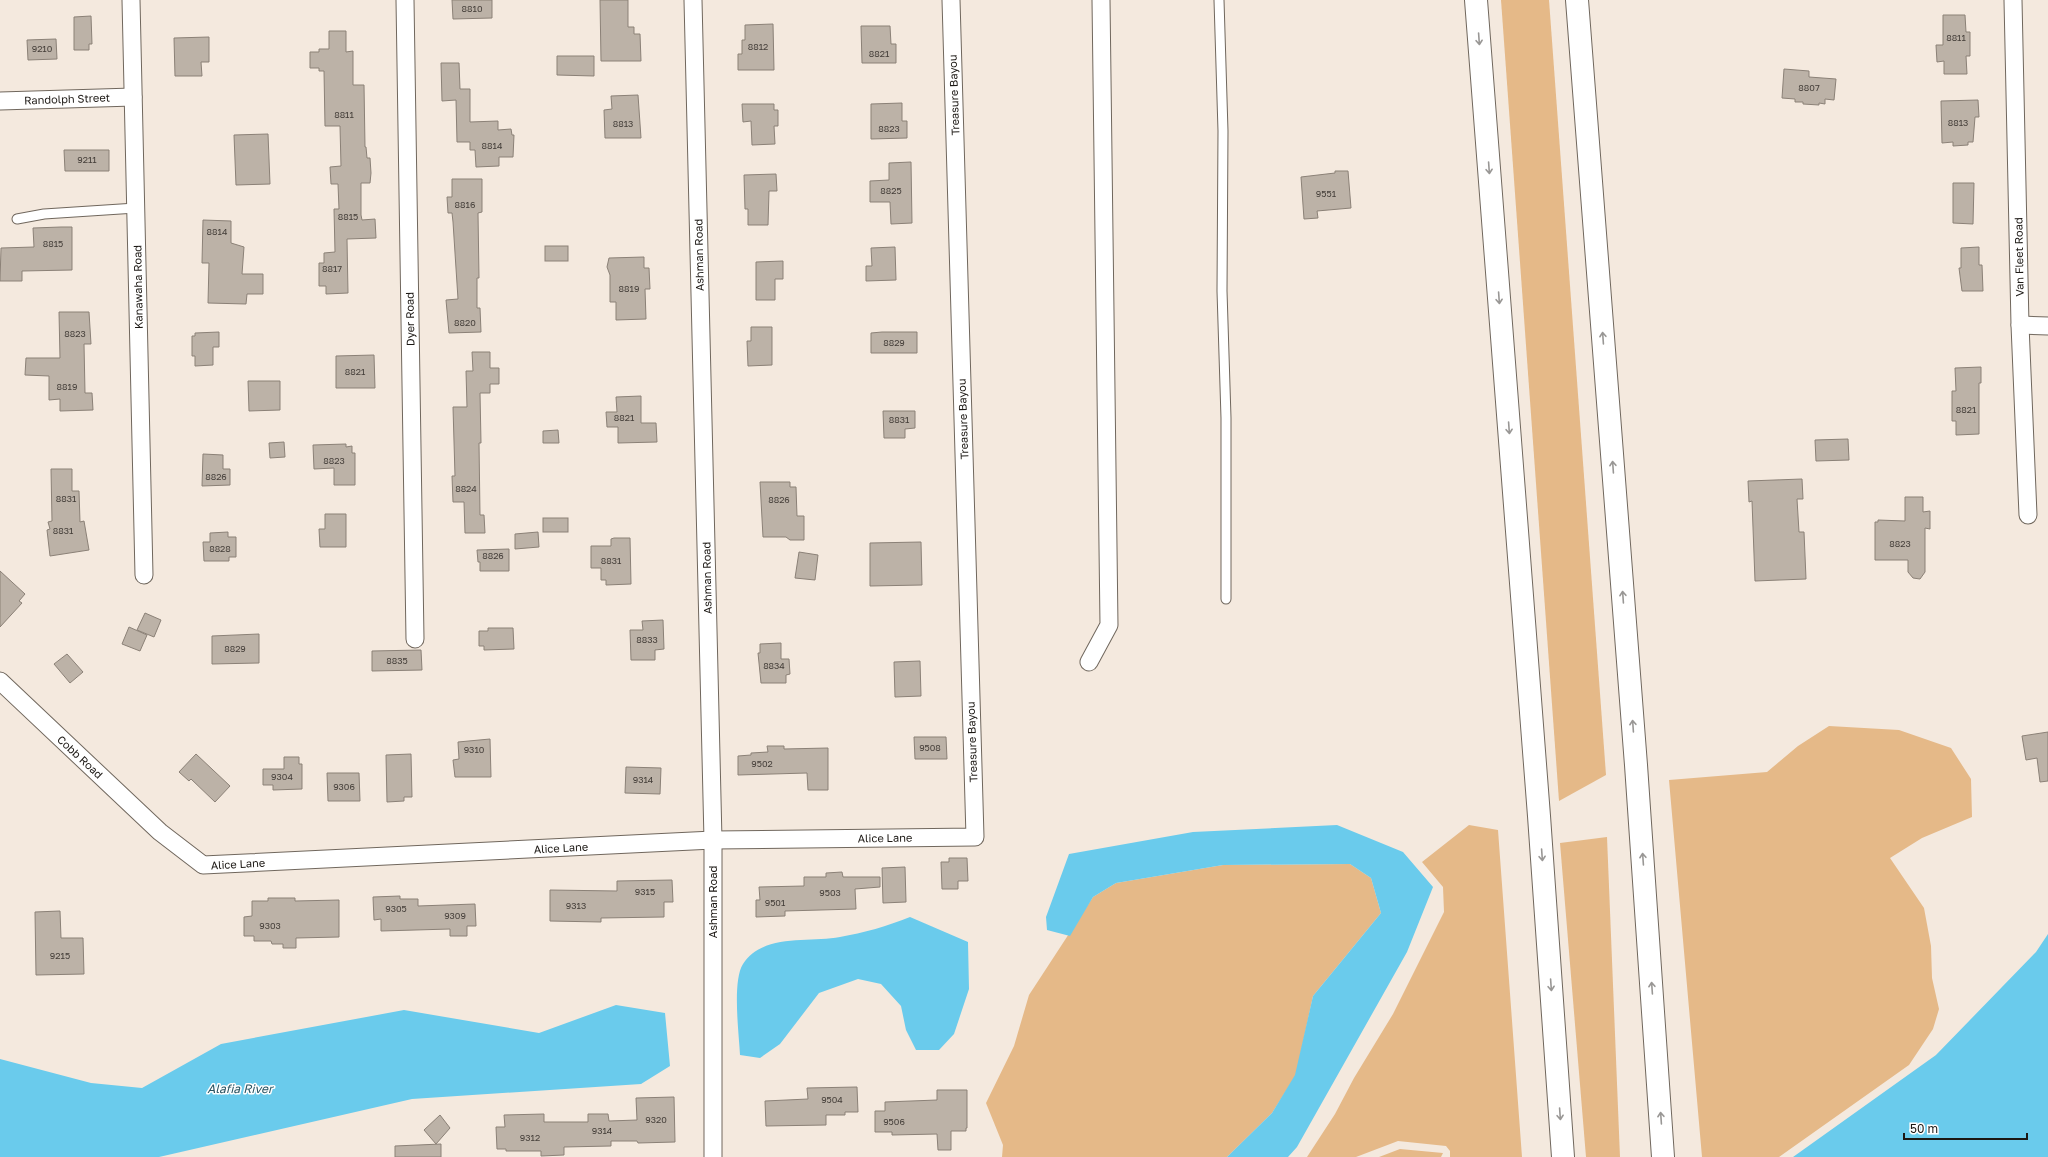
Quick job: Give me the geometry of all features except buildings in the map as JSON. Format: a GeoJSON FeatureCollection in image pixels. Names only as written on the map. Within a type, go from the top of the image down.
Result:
{"type":"FeatureCollection","features":[{"type":"Feature","properties":{"kind":"highway"},"geometry":{"type":"LineString","coordinates":[[1476,0],[1539,816],[1563,1157]]}},
{"type":"Feature","properties":{"kind":"highway"},"geometry":{"type":"LineString","coordinates":[[1577,0],[1636,765],[1663,1157]]}},
{"type":"Feature","properties":{"kind":"street","name":"Kanawaha Road"},"geometry":{"type":"LineString","coordinates":[[131,0],[144,575]]}},
{"type":"Feature","properties":{"kind":"street","name":"Dyer Road"},"geometry":{"type":"LineString","coordinates":[[406,0],[415,639]]}},
{"type":"Feature","properties":{"kind":"street","name":"Ashman Road"},"geometry":{"type":"LineString","coordinates":[[693,0],[714,840],[713,1157]]}},
{"type":"Feature","properties":{"kind":"street","name":"Treasure Bayou"},"geometry":{"type":"LineString","coordinates":[[951,0],[975,837]]}},
{"type":"Feature","properties":{"kind":"street"},"geometry":{"type":"LineString","coordinates":[[1089,662],[1109,624],[1101,0]]}},
{"type":"Feature","properties":{"kind":"street","name":"Van Fleet Road"},"geometry":{"type":"LineString","coordinates":[[2013,0],[2020,325],[2028,515]]}},
{"type":"Feature","properties":{"kind":"street","name":"Randolph Street"},"geometry":{"type":"LineString","coordinates":[[0,101],[133,97]]}},
{"type":"Feature","properties":{"kind":"street"},"geometry":{"type":"LineString","coordinates":[[2020,325],[2048,326]]}},
{"type":"Feature","properties":{"kind":"street","name":"Cobb Road"},"geometry":{"type":"LineString","coordinates":[[0,681],[160,832]]}},
{"type":"Feature","properties":{"kind":"street","name":"Alice Lane"},"geometry":{"type":"LineString","coordinates":[[160,832],[203,865],[714,840],[975,837]]}},
{"type":"Feature","properties":{"kind":"lane"},"geometry":{"type":"LineString","coordinates":[[1219,0],[1223,131],[1226,599]]}},
{"type":"Feature","properties":{"kind":"lane"},"geometry":{"type":"LineString","coordinates":[[17,219],[44,214],[136,208]]}},
{"type":"Feature","properties":{"kind":"shaded area"},"geometry":{"type":"Polygon","coordinates":[[[1501,0],[1549,0],[1606,775],[1559,801],[1501,0]]]}},
{"type":"Feature","properties":{"kind":"shaded area"},"geometry":{"type":"Polygon","coordinates":[[[1829,726],[1899,730],[1951,748],[1971,779],[1972,817],[1922,838],[1890,858],[1924,908],[1931,946],[1932,978],[1939,1009],[1933,1029],[1909,1065],[1779,1157],[1702,1157],[1669,780],[1767,772],[1798,746],[1829,726]]]}},
{"type":"Feature","properties":{"kind":"shaded area"},"geometry":{"type":"Polygon","coordinates":[[[1469,825],[1498,830],[1522,1157],[1450,1157],[1450,1151],[1446,1146],[1398,1141],[1356,1157],[1307,1157],[1335,1114],[1354,1078],[1393,1014],[1444,912],[1443,887],[1422,862],[1469,825]]]}},
{"type":"Feature","properties":{"kind":"shaded area"},"geometry":{"type":"Polygon","coordinates":[[[1607,837],[1620,1157],[1586,1157],[1560,843],[1607,837]]]}},
{"type":"Feature","properties":{"kind":"shaded area"},"geometry":{"type":"Polygon","coordinates":[[[1350,864],[1371,878],[1381,913],[1313,996],[1296,1075],[1272,1113],[1227,1157],[1002,1157],[1003,1145],[986,1103],[1014,1046],[1029,995],[1093,897],[1116,883],[1223,865],[1350,864]]]}},
{"type":"Feature","properties":{"kind":"shaded area"},"geometry":{"type":"Polygon","coordinates":[[[1400,1149],[1443,1153],[1441,1157],[1379,1157],[1400,1149]]]}},
{"type":"Feature","properties":{"kind":"water"},"geometry":{"type":"Polygon","coordinates":[[[1337,825],[1403,852],[1433,887],[1407,952],[1297,1147],[1288,1157],[1227,1157],[1272,1113],[1295,1075],[1313,996],[1381,913],[1371,878],[1350,864],[1223,865],[1116,883],[1093,897],[1070,936],[1047,930],[1046,917],[1069,854],[1193,832],[1337,825]]]}},
{"type":"Feature","properties":{"kind":"water"},"geometry":{"type":"Polygon","coordinates":[[[910,917],[968,942],[969,989],[954,1034],[939,1050],[916,1050],[906,1030],[901,1006],[881,984],[858,979],[819,993],[780,1044],[760,1058],[740,1055],[737,1008],[738,982],[743,964],[752,954],[774,943],[828,939],[849,935],[884,926],[910,917]]]}},
{"type":"Feature","properties":{"kind":"water"},"geometry":{"type":"Polygon","coordinates":[[[2048,934],[2048,1157],[1793,1157],[1936,1055],[2036,952],[2048,934]]]}},
{"type":"Feature","properties":{"kind":"water","name":"Alafia River"},"geometry":{"type":"Polygon","coordinates":[[[616,1005],[665,1013],[670,1066],[641,1084],[412,1099],[159,1157],[0,1157],[0,1059],[91,1083],[142,1088],[221,1044],[404,1010],[539,1033],[616,1005]]]}}]}
